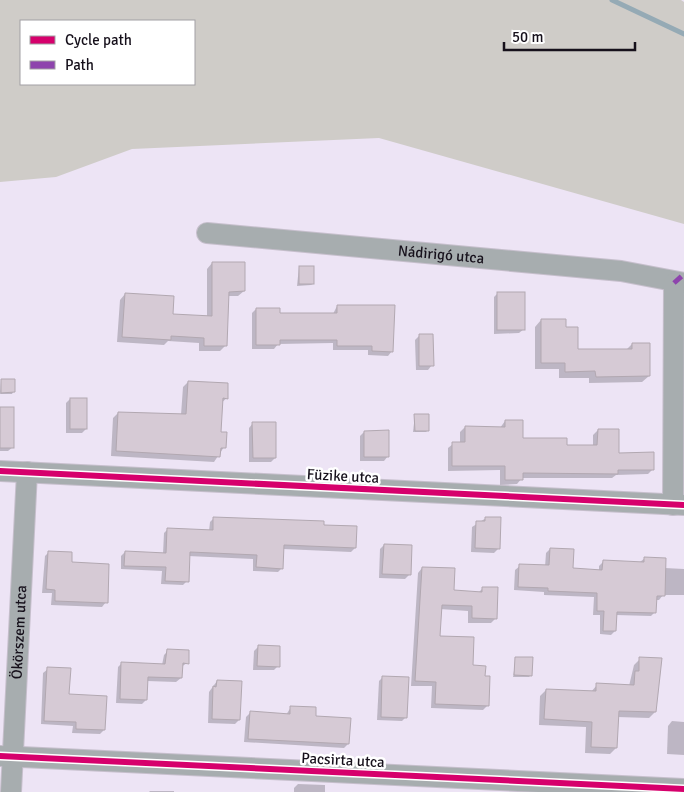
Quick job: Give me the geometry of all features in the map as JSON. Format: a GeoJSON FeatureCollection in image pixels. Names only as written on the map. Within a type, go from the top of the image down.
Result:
{"type":"FeatureCollection","features":[{"type":"Feature","properties":{"kind":"street","name":"Nádirigó utca"},"geometry":{"type":"LineString","coordinates":[[206,233],[621,271],[679,283],[678,505]]}},
{"type":"Feature","properties":{"kind":"street","name":"Füzike utca"},"geometry":{"type":"LineString","coordinates":[[0,471],[678,505]]}},
{"type":"Feature","properties":{"kind":"street","name":"Ökörszem utca"},"geometry":{"type":"LineString","coordinates":[[10,792],[6,757],[27,472]]}},
{"type":"Feature","properties":{"kind":"street","name":"Pacsirta utca"},"geometry":{"type":"LineString","coordinates":[[6,757],[684,789]]}},
{"type":"Feature","properties":{"kind":"shaded area"},"geometry":{"type":"Polygon","coordinates":[[[0,0],[681,0],[684,2],[684,224],[379,138],[132,149],[56,177],[0,182],[0,0]]]}},
{"type":"Feature","properties":{"kind":"building"},"geometry":{"type":"Polygon","coordinates":[[[212,262],[245,262],[245,291],[229,292],[227,346],[204,346],[204,338],[171,336],[171,340],[122,337],[125,293],[174,296],[173,314],[212,316],[212,262]]]}},
{"type":"Feature","properties":{"kind":"building"},"geometry":{"type":"Polygon","coordinates":[[[299,266],[314,266],[314,284],[299,284],[299,266]]]}},
{"type":"Feature","properties":{"kind":"building"},"geometry":{"type":"Polygon","coordinates":[[[497,292],[525,292],[525,330],[497,330],[497,292]]]}},
{"type":"Feature","properties":{"kind":"building"},"geometry":{"type":"Polygon","coordinates":[[[337,305],[395,305],[393,352],[372,351],[372,346],[337,346],[337,340],[280,340],[280,345],[256,345],[256,308],[280,308],[280,313],[337,313],[337,305]]]}},
{"type":"Feature","properties":{"kind":"building"},"geometry":{"type":"Polygon","coordinates":[[[541,319],[566,319],[566,327],[578,327],[578,349],[632,349],[632,343],[650,343],[650,376],[596,377],[595,371],[565,372],[565,363],[541,363],[541,319]]]}},
{"type":"Feature","properties":{"kind":"building"},"geometry":{"type":"Polygon","coordinates":[[[419,334],[433,334],[434,366],[419,366],[419,334]]]}},
{"type":"Feature","properties":{"kind":"building"},"geometry":{"type":"Polygon","coordinates":[[[1,379],[15,379],[15,392],[1,393],[1,379]]]}},
{"type":"Feature","properties":{"kind":"building"},"geometry":{"type":"Polygon","coordinates":[[[188,381],[228,383],[228,399],[223,398],[221,432],[227,432],[226,448],[221,448],[220,457],[116,451],[118,412],[186,414],[188,381]]]}},
{"type":"Feature","properties":{"kind":"building"},"geometry":{"type":"Polygon","coordinates":[[[70,398],[87,398],[87,429],[70,429],[70,398]]]}},
{"type":"Feature","properties":{"kind":"building"},"geometry":{"type":"Polygon","coordinates":[[[0,407],[14,407],[14,448],[0,448],[0,407]]]}},
{"type":"Feature","properties":{"kind":"building"},"geometry":{"type":"Polygon","coordinates":[[[414,414],[429,414],[429,431],[415,431],[414,414]]]}},
{"type":"Feature","properties":{"kind":"building"},"geometry":{"type":"Polygon","coordinates":[[[505,420],[523,420],[523,438],[567,438],[567,445],[597,445],[598,429],[619,429],[619,453],[654,452],[654,470],[618,470],[618,474],[523,473],[523,480],[505,480],[505,466],[452,466],[452,442],[465,442],[465,426],[505,427],[505,420]]]}},
{"type":"Feature","properties":{"kind":"building"},"geometry":{"type":"Polygon","coordinates":[[[252,422],[276,422],[276,458],[253,458],[252,422]]]}},
{"type":"Feature","properties":{"kind":"building"},"geometry":{"type":"Polygon","coordinates":[[[389,430],[389,457],[364,457],[364,431],[389,430]]]}},
{"type":"Feature","properties":{"kind":"building"},"geometry":{"type":"Polygon","coordinates":[[[213,517],[324,521],[324,525],[357,526],[356,548],[284,545],[283,569],[256,567],[257,555],[190,552],[189,582],[165,581],[166,567],[124,566],[125,551],[166,553],[167,528],[213,530],[213,517]]]}},
{"type":"Feature","properties":{"kind":"building"},"geometry":{"type":"Polygon","coordinates":[[[485,517],[501,517],[500,549],[475,548],[476,521],[485,521],[485,517]]]}},
{"type":"Feature","properties":{"kind":"building"},"geometry":{"type":"Polygon","coordinates":[[[384,544],[412,545],[411,575],[382,574],[384,544]]]}},
{"type":"Feature","properties":{"kind":"building"},"geometry":{"type":"Polygon","coordinates":[[[550,548],[574,549],[573,568],[602,570],[603,560],[644,562],[644,557],[666,558],[665,596],[657,596],[656,613],[617,612],[616,631],[603,631],[604,611],[597,611],[597,593],[548,591],[548,588],[518,587],[519,564],[549,565],[550,548]]]}},
{"type":"Feature","properties":{"kind":"building"},"geometry":{"type":"Polygon","coordinates":[[[48,551],[72,552],[72,562],[109,564],[108,603],[55,601],[55,590],[46,589],[48,551]]]}},
{"type":"Feature","properties":{"kind":"building"},"geometry":{"type":"Polygon","coordinates":[[[422,567],[455,568],[454,590],[482,592],[482,587],[498,587],[497,619],[472,618],[472,606],[442,605],[440,636],[474,637],[473,665],[486,666],[485,676],[490,676],[489,706],[435,704],[436,682],[415,681],[422,567]]]}},
{"type":"Feature","properties":{"kind":"building"},"geometry":{"type":"Polygon","coordinates":[[[258,645],[280,646],[280,667],[257,666],[258,645]]]}},
{"type":"Feature","properties":{"kind":"building"},"geometry":{"type":"Polygon","coordinates":[[[167,649],[189,650],[189,664],[183,663],[182,678],[148,677],[147,700],[120,699],[121,662],[165,664],[167,649]]]}},
{"type":"Feature","properties":{"kind":"building"},"geometry":{"type":"Polygon","coordinates":[[[515,657],[533,657],[532,676],[514,675],[515,657]]]}},
{"type":"Feature","properties":{"kind":"building"},"geometry":{"type":"Polygon","coordinates":[[[639,657],[662,658],[656,712],[619,711],[617,748],[591,747],[592,722],[544,719],[546,689],[596,691],[596,683],[634,685],[635,671],[639,671],[639,657]]]}},
{"type":"Feature","properties":{"kind":"building"},"geometry":{"type":"Polygon","coordinates":[[[47,667],[71,668],[69,694],[107,696],[105,730],[76,729],[76,722],[44,721],[47,667]]]}},
{"type":"Feature","properties":{"kind":"building"},"geometry":{"type":"Polygon","coordinates":[[[382,676],[409,677],[407,718],[381,717],[382,676]]]}},
{"type":"Feature","properties":{"kind":"building"},"geometry":{"type":"Polygon","coordinates":[[[217,680],[242,681],[240,720],[212,719],[213,686],[216,687],[217,680]]]}},
{"type":"Feature","properties":{"kind":"building"},"geometry":{"type":"Polygon","coordinates":[[[290,706],[316,707],[316,716],[351,718],[349,744],[248,739],[250,711],[290,714],[290,706]]]}},
{"type":"Feature","properties":{"kind":"waterway"},"geometry":{"type":"LineString","coordinates":[[612,0],[684,34]]}},
{"type":"Feature","properties":{"kind":"marked path"},"geometry":{"type":"LineString","coordinates":[[674,283],[684,274]]}},
{"type":"Feature","properties":{"kind":"cycle path"},"geometry":{"type":"LineString","coordinates":[[0,471],[684,505]]}},
{"type":"Feature","properties":{"kind":"cycle path"},"geometry":{"type":"LineString","coordinates":[[0,756],[684,789]]}}]}
